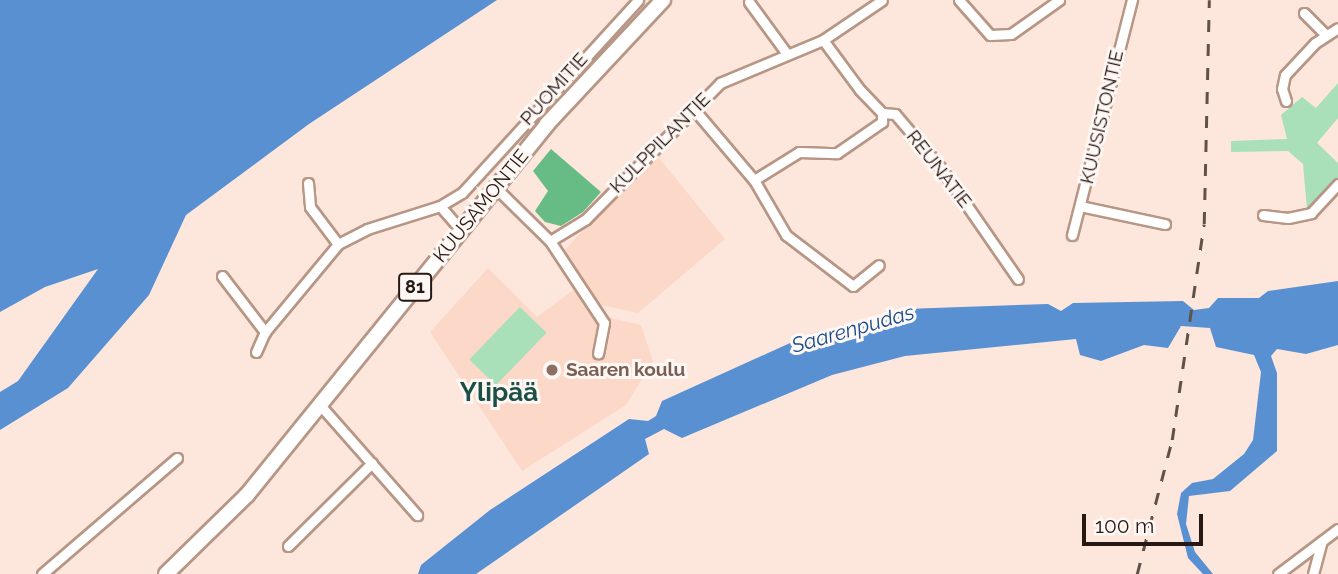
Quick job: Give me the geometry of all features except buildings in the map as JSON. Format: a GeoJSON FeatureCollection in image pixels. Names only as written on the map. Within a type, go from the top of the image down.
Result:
{"type":"FeatureCollection","features":[{"type":"Feature","properties":{"kind":"main road","name":"KUUSAMONTIE"},"geometry":{"type":"LineString","coordinates":[[166,574],[247,495],[495,187],[584,82],[663,0]]}},
{"type":"Feature","properties":{"kind":"street","name":"PUOMITIE"},"geometry":{"type":"LineString","coordinates":[[256,352],[265,332],[338,244],[367,229],[440,206],[471,184],[560,81],[638,0]]}},
{"type":"Feature","properties":{"kind":"street","name":"KULPPILANTIE"},"geometry":{"type":"LineString","coordinates":[[550,241],[586,219],[692,107],[720,83],[823,40],[882,0]]}},
{"type":"Feature","properties":{"kind":"street"},"geometry":{"type":"LineString","coordinates":[[959,0],[990,35],[1011,34],[1059,0]]}},
{"type":"Feature","properties":{"kind":"street","name":"KUUSISTONTIE"},"geometry":{"type":"LineString","coordinates":[[1072,235],[1132,0]]}},
{"type":"Feature","properties":{"kind":"street"},"geometry":{"type":"LineString","coordinates":[[749,2],[787,54]]}},
{"type":"Feature","properties":{"kind":"street"},"geometry":{"type":"LineString","coordinates":[[1304,13],[1325,34]]}},
{"type":"Feature","properties":{"kind":"street"},"geometry":{"type":"LineString","coordinates":[[1286,101],[1282,89],[1286,75],[1325,34],[1338,28]]}},
{"type":"Feature","properties":{"kind":"street","name":"REUNATIE"},"geometry":{"type":"LineString","coordinates":[[823,40],[882,113],[895,114],[941,168],[1018,279]]}},
{"type":"Feature","properties":{"kind":"street"},"geometry":{"type":"LineString","coordinates":[[692,107],[754,180],[786,235],[853,286],[879,265]]}},
{"type":"Feature","properties":{"kind":"street"},"geometry":{"type":"LineString","coordinates":[[754,180],[799,152],[837,153],[882,122],[882,113]]}},
{"type":"Feature","properties":{"kind":"street"},"geometry":{"type":"LineString","coordinates":[[307,183],[310,207],[338,244]]}},
{"type":"Feature","properties":{"kind":"street"},"geometry":{"type":"LineString","coordinates":[[1263,215],[1288,218],[1311,213],[1338,184]]}},
{"type":"Feature","properties":{"kind":"street"},"geometry":{"type":"LineString","coordinates":[[495,187],[550,241],[604,323],[598,353]]}},
{"type":"Feature","properties":{"kind":"street"},"geometry":{"type":"LineString","coordinates":[[440,206],[461,230]]}},
{"type":"Feature","properties":{"kind":"street"},"geometry":{"type":"LineString","coordinates":[[1080,206],[1165,224]]}},
{"type":"Feature","properties":{"kind":"street"},"geometry":{"type":"LineString","coordinates":[[222,276],[265,332]]}},
{"type":"Feature","properties":{"kind":"street"},"geometry":{"type":"LineString","coordinates":[[320,405],[417,515]]}},
{"type":"Feature","properties":{"kind":"street"},"geometry":{"type":"LineString","coordinates":[[42,574],[177,458]]}},
{"type":"Feature","properties":{"kind":"street"},"geometry":{"type":"LineString","coordinates":[[288,546],[372,463]]}},
{"type":"Feature","properties":{"kind":"street"},"geometry":{"type":"LineString","coordinates":[[1278,574],[1338,528]]}},
{"type":"Feature","properties":{"kind":"street"},"geometry":{"type":"LineString","coordinates":[[1313,574],[1322,541]]}},
{"type":"Feature","properties":{"kind":"shaded area"},"geometry":{"type":"Polygon","coordinates":[[[655,153],[725,239],[638,313],[601,305],[563,252],[655,153]]]}},
{"type":"Feature","properties":{"kind":"shaded area","name":"Saaren koulu"},"geometry":{"type":"Polygon","coordinates":[[[488,268],[537,317],[576,288],[594,314],[641,325],[653,361],[626,405],[522,471],[430,332],[488,268]]]}},
{"type":"Feature","properties":{"kind":"green space"},"geometry":{"type":"Polygon","coordinates":[[[1338,83],[1338,118],[1317,143],[1338,163],[1338,177],[1307,209],[1303,164],[1288,151],[1231,152],[1231,141],[1287,139],[1281,115],[1302,97],[1316,108],[1338,83]]]}},
{"type":"Feature","properties":{"kind":"green space"},"geometry":{"type":"Polygon","coordinates":[[[551,149],[601,192],[583,212],[561,226],[545,222],[535,211],[548,191],[533,171],[551,149]]]}},
{"type":"Feature","properties":{"kind":"green space"},"geometry":{"type":"Polygon","coordinates":[[[520,307],[547,333],[496,385],[469,360],[520,307]]]}},
{"type":"Feature","properties":{"kind":"water"},"geometry":{"type":"Polygon","coordinates":[[[0,0],[497,0],[309,124],[186,215],[149,295],[68,388],[0,430],[0,392],[18,381],[98,269],[45,287],[0,312],[0,0]]]}},
{"type":"Feature","properties":{"kind":"water","name":"Saarenpudas"},"geometry":{"type":"Polygon","coordinates":[[[1338,281],[1338,345],[1306,354],[1277,349],[1271,356],[1277,373],[1277,451],[1230,491],[1189,496],[1186,524],[1195,552],[1213,574],[1203,574],[1188,558],[1177,514],[1181,493],[1192,483],[1213,479],[1244,454],[1253,440],[1261,372],[1254,355],[1216,347],[1210,328],[1181,326],[1168,348],[1144,345],[1101,361],[1080,355],[1076,339],[905,356],[832,375],[682,438],[664,429],[645,439],[649,454],[476,574],[418,574],[421,565],[490,510],[629,419],[648,421],[656,416],[662,401],[810,334],[905,309],[1048,304],[1061,311],[1073,303],[1183,301],[1194,310],[1209,308],[1218,298],[1259,298],[1268,291],[1338,281]]]}},
{"type":"Feature","properties":{"kind":"railway"},"geometry":{"type":"LineString","coordinates":[[1137,574],[1172,440],[1204,224],[1209,0]]}},
{"type":"Feature","properties":{"kind":"place","name":"Saaren koulu"},"geometry":{"type":"Point","coordinates":[552,370]}},
{"type":"Feature","properties":{"kind":"district","name":"Ylipää"},"geometry":{"type":"Point","coordinates":[499,393]}}]}
